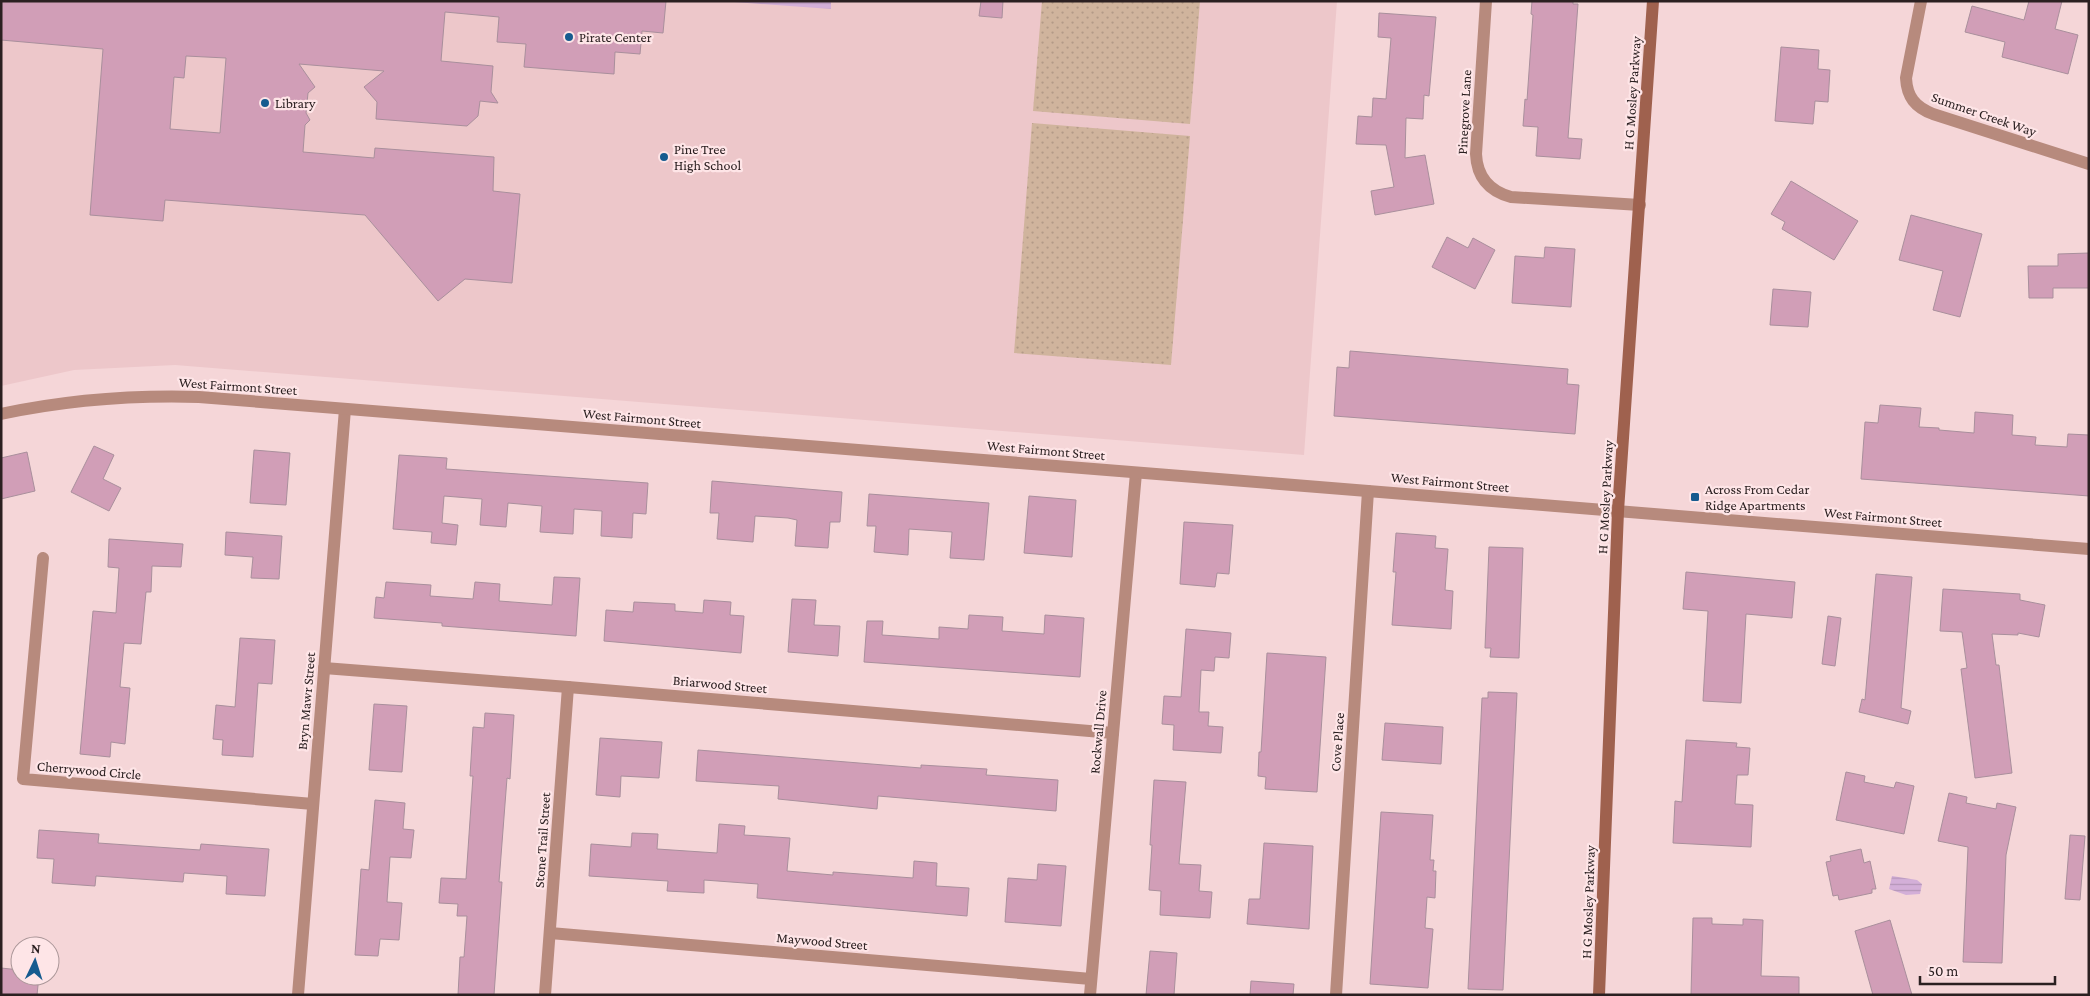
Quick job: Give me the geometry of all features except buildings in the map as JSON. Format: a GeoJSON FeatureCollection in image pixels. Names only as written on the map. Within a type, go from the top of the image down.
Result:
{"type":"FeatureCollection","features":[{"type":"Feature","properties":{"kind":"main road","name":"H G Mosley Parkway"},"geometry":{"type":"LineString","coordinates":[[1599,995],[1618,511],[1653,1]]}},
{"type":"Feature","properties":{"kind":"street","name":"Pinegrove Lane"},"geometry":{"type":"LineString","coordinates":[[1486,1],[1476,154],[1478,170],[1484,181],[1496,192],[1511,197],[1640,205]]}},
{"type":"Feature","properties":{"kind":"street","name":"Summer Creek Way"},"geometry":{"type":"LineString","coordinates":[[1921,1],[1906,78],[1908,90],[1916,105],[1933,114],[2089,164]]}},
{"type":"Feature","properties":{"kind":"street","name":"West Fairmont Street"},"geometry":{"type":"LineString","coordinates":[[1,414],[84,400],[134,396],[199,397],[2089,549]]}},
{"type":"Feature","properties":{"kind":"street","name":"Bryn Mawr Street"},"geometry":{"type":"LineString","coordinates":[[298,995],[345,409]]}},
{"type":"Feature","properties":{"kind":"street","name":"Rockwall Drive"},"geometry":{"type":"LineString","coordinates":[[1090,995],[1136,473]]}},
{"type":"Feature","properties":{"kind":"street","name":"Cove Place"},"geometry":{"type":"LineString","coordinates":[[1336,995],[1368,491]]}},
{"type":"Feature","properties":{"kind":"street","name":"Cherrywood Circle"},"geometry":{"type":"LineString","coordinates":[[43,558],[24,779],[313,804]]}},
{"type":"Feature","properties":{"kind":"street","name":"Briarwood Street"},"geometry":{"type":"LineString","coordinates":[[324,668],[1112,733]]}},
{"type":"Feature","properties":{"kind":"street","name":"Stone Trail Street"},"geometry":{"type":"LineString","coordinates":[[545,995],[568,687]]}},
{"type":"Feature","properties":{"kind":"street","name":"Maywood Street"},"geometry":{"type":"LineString","coordinates":[[550,933],[1092,979]]}},
{"type":"Feature","properties":{"kind":"shaded area","name":"Pine Tree High School"},"geometry":{"type":"Polygon","coordinates":[[[1,1],[1337,1],[1304,455],[175,365],[74,370],[1,386],[1,1]]]}},
{"type":"Feature","properties":{"kind":"shaded area"},"geometry":{"type":"Polygon","coordinates":[[[721,1],[831,1],[831,9],[721,1]]]}},
{"type":"Feature","properties":{"kind":"shaded area"},"geometry":{"type":"Polygon","coordinates":[[[1042,1],[1200,1],[1190,124],[1033,111],[1042,1]]]}},
{"type":"Feature","properties":{"kind":"shaded area"},"geometry":{"type":"Polygon","coordinates":[[[1032,123],[1190,136],[1171,365],[1014,353],[1032,123]]]}},
{"type":"Feature","properties":{"kind":"shaded area"},"geometry":{"type":"Polygon","coordinates":[[[1892,876],[1917,880],[1922,884],[1920,894],[1906,895],[1889,889],[1892,876]]]}},
{"type":"Feature","properties":{"kind":"place","name":"Pirate Center"},"geometry":{"type":"Point","coordinates":[569,37]}},
{"type":"Feature","properties":{"kind":"place","name":"Library"},"geometry":{"type":"Point","coordinates":[265,103]}},
{"type":"Feature","properties":{"kind":"place","name":"Pine Tree High School"},"geometry":{"type":"Point","coordinates":[664,157]}},
{"type":"Feature","properties":{"kind":"place","name":"Across From Cedar Ridge Apartments"},"geometry":{"type":"Point","coordinates":[1695,497]}}]}
